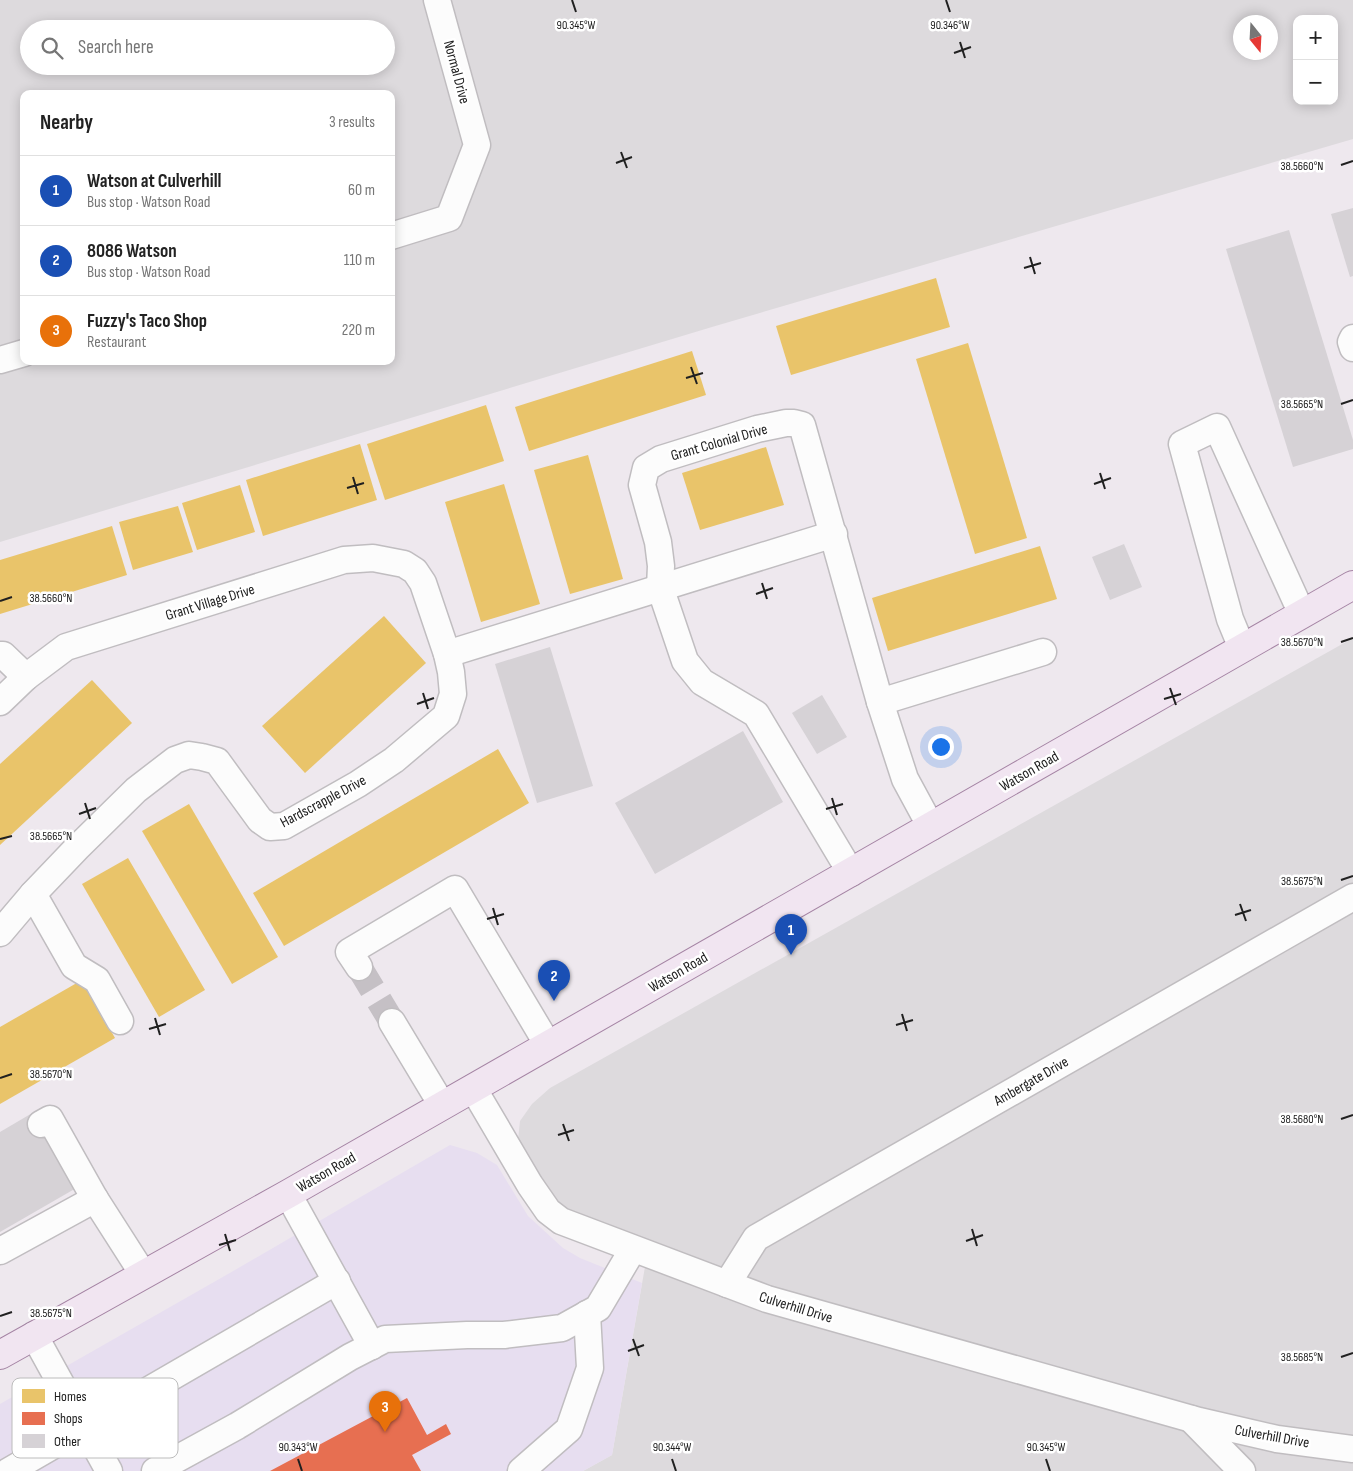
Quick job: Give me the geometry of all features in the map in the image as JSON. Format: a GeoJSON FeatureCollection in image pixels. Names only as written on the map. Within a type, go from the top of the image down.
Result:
{"type":"FeatureCollection","features":[{"type":"Feature","properties":{"kind":"main road","name":"Watson Road"},"geometry":{"type":"LineString","coordinates":[[0,1355],[288,1194],[1353,585]]}},
{"type":"Feature","properties":{"kind":"street","name":"Normal Drive"},"geometry":{"type":"LineString","coordinates":[[395,235],[449,218],[477,145],[437,0]]}},
{"type":"Feature","properties":{"kind":"street"},"geometry":{"type":"LineString","coordinates":[[1353,338],[1351,342],[1353,348]]}},
{"type":"Feature","properties":{"kind":"street"},"geometry":{"type":"LineString","coordinates":[[0,360],[20,354]]}},
{"type":"Feature","properties":{"kind":"street","name":"Grant Colonial Drive"},"geometry":{"type":"LineString","coordinates":[[660,587],[661,566],[658,542],[642,485],[646,468],[661,459],[757,429],[794,422],[802,425],[880,702],[906,779],[931,827]]}},
{"type":"Feature","properties":{"kind":"street"},"geometry":{"type":"LineString","coordinates":[[1242,648],[1230,619],[1182,444],[1217,427],[1302,614]]}},
{"type":"Feature","properties":{"kind":"street"},"geometry":{"type":"LineString","coordinates":[[447,654],[834,534]]}},
{"type":"Feature","properties":{"kind":"street","name":"Grant Village Drive"},"geometry":{"type":"LineString","coordinates":[[0,702],[26,677],[66,647],[344,560],[373,558],[404,564]]}},
{"type":"Feature","properties":{"kind":"street","name":"Hardscrapple Drive"},"geometry":{"type":"LineString","coordinates":[[0,933],[33,894],[136,790],[175,760],[189,755],[217,761],[227,772],[260,820],[270,828],[284,826],[358,784],[394,760],[446,716],[453,694],[447,654],[423,583],[415,571],[404,564]]}},
{"type":"Feature","properties":{"kind":"street"},"geometry":{"type":"LineString","coordinates":[[660,587],[685,661],[702,682],[756,714],[851,873]]}},
{"type":"Feature","properties":{"kind":"street"},"geometry":{"type":"LineString","coordinates":[[880,702],[1043,652]]}},
{"type":"Feature","properties":{"kind":"street"},"geometry":{"type":"LineString","coordinates":[[0,655],[26,677]]}},
{"type":"Feature","properties":{"kind":"street"},"geometry":{"type":"LineString","coordinates":[[359,967],[349,952],[455,889],[548,1046]]}},
{"type":"Feature","properties":{"kind":"street"},"geometry":{"type":"LineString","coordinates":[[33,894],[74,966],[97,980],[120,1021]]}},
{"type":"Feature","properties":{"kind":"street","name":"Ambergate Drive"},"geometry":{"type":"LineString","coordinates":[[727,1284],[756,1238],[1353,897]]}},
{"type":"Feature","properties":{"kind":"street"},"geometry":{"type":"LineString","coordinates":[[392,1022],[442,1105]]}},
{"type":"Feature","properties":{"kind":"street","name":"Culverhill Drive"},"geometry":{"type":"LineString","coordinates":[[473,1088],[530,1185],[548,1211],[561,1221],[767,1299],[1191,1419],[1277,1439],[1353,1449]]}},
{"type":"Feature","properties":{"kind":"street"},"geometry":{"type":"LineString","coordinates":[[41,1124],[50,1119],[95,1200],[143,1274]]}},
{"type":"Feature","properties":{"kind":"street"},"geometry":{"type":"LineString","coordinates":[[288,1194],[372,1346]]}},
{"type":"Feature","properties":{"kind":"street"},"geometry":{"type":"LineString","coordinates":[[0,1251],[95,1200]]}},
{"type":"Feature","properties":{"kind":"street"},"geometry":{"type":"LineString","coordinates":[[155,1471],[236,1426],[350,1357],[385,1339],[467,1334],[504,1335],[562,1328],[598,1308],[633,1249]]}},
{"type":"Feature","properties":{"kind":"street"},"geometry":{"type":"LineString","coordinates":[[169,1378],[336,1281]]}},
{"type":"Feature","properties":{"kind":"street"},"geometry":{"type":"LineString","coordinates":[[521,1471],[569,1429],[590,1368],[587,1314]]}},
{"type":"Feature","properties":{"kind":"street"},"geometry":{"type":"LineString","coordinates":[[34,1336],[57,1378]]}},
{"type":"Feature","properties":{"kind":"street","name":"Culverhill Drive"},"geometry":{"type":"LineString","coordinates":[[1191,1419],[1242,1471]]}},
{"type":"Feature","properties":{"kind":"street"},"geometry":{"type":"LineString","coordinates":[[9,1471],[31,1458]]}},
{"type":"Feature","properties":{"kind":"street"},"geometry":{"type":"LineString","coordinates":[[102,1458],[109,1471]]}},
{"type":"Feature","properties":{"kind":"shaded area"},"geometry":{"type":"Polygon","coordinates":[[[0,0],[1353,0],[1353,139],[712,327],[0,542],[0,0]]]}},
{"type":"Feature","properties":{"kind":"shaded area"},"geometry":{"type":"Polygon","coordinates":[[[1353,638],[1353,1471],[583,1471],[612,1455],[649,1244],[593,1226],[562,1206],[530,1170],[518,1140],[520,1121],[532,1104],[550,1088],[1353,638]]]}},
{"type":"Feature","properties":{"kind":"shaded area"},"geometry":{"type":"Polygon","coordinates":[[[450,1145],[477,1153],[497,1165],[528,1216],[563,1248],[580,1258],[642,1283],[612,1455],[583,1471],[0,1471],[0,1404],[12,1397],[12,1458],[178,1458],[178,1378],[46,1378],[450,1145]]]}},
{"type":"Feature","properties":{"kind":"building: Homes"},"geometry":{"type":"Polygon","coordinates":[[[936,278],[950,327],[791,375],[776,326],[936,278]]]}},
{"type":"Feature","properties":{"kind":"building: Homes"},"geometry":{"type":"Polygon","coordinates":[[[968,343],[1027,538],[975,554],[916,359],[968,343]]]}},
{"type":"Feature","properties":{"kind":"building: Homes"},"geometry":{"type":"Polygon","coordinates":[[[692,351],[706,395],[529,451],[515,407],[692,351]]]}},
{"type":"Feature","properties":{"kind":"building: Homes"},"geometry":{"type":"Polygon","coordinates":[[[486,405],[504,461],[385,500],[367,444],[486,405]]]}},
{"type":"Feature","properties":{"kind":"building: Homes"},"geometry":{"type":"Polygon","coordinates":[[[360,444],[377,500],[263,536],[246,480],[360,444]]]}},
{"type":"Feature","properties":{"kind":"building: Homes"},"geometry":{"type":"Polygon","coordinates":[[[766,447],[784,505],[700,530],[682,473],[766,447]]]}},
{"type":"Feature","properties":{"kind":"building: Homes"},"geometry":{"type":"Polygon","coordinates":[[[588,455],[623,579],[570,594],[534,470],[588,455]]]}},
{"type":"Feature","properties":{"kind":"building: Homes"},"geometry":{"type":"Polygon","coordinates":[[[504,484],[540,604],[481,622],[445,502],[504,484]]]}},
{"type":"Feature","properties":{"kind":"building: Homes"},"geometry":{"type":"Polygon","coordinates":[[[240,485],[255,532],[197,550],[182,503],[240,485]]]}},
{"type":"Feature","properties":{"kind":"building: Homes"},"geometry":{"type":"Polygon","coordinates":[[[178,506],[193,552],[133,570],[119,522],[178,506]]]}},
{"type":"Feature","properties":{"kind":"building: Homes"},"geometry":{"type":"Polygon","coordinates":[[[112,526],[127,575],[0,614],[0,560],[112,526]]]}},
{"type":"Feature","properties":{"kind":"building: Homes"},"geometry":{"type":"Polygon","coordinates":[[[1040,546],[1057,599],[888,651],[872,598],[1040,546]]]}},
{"type":"Feature","properties":{"kind":"building: Homes"},"geometry":{"type":"Polygon","coordinates":[[[384,616],[426,663],[305,773],[262,726],[384,616]]]}},
{"type":"Feature","properties":{"kind":"building: Homes"},"geometry":{"type":"Polygon","coordinates":[[[92,680],[132,723],[0,845],[0,764],[92,680]]]}},
{"type":"Feature","properties":{"kind":"building: Homes"},"geometry":{"type":"Polygon","coordinates":[[[498,749],[529,803],[284,946],[253,893],[498,749]]]}},
{"type":"Feature","properties":{"kind":"building: Homes"},"geometry":{"type":"Polygon","coordinates":[[[189,804],[278,957],[232,984],[142,831],[189,804]]]}},
{"type":"Feature","properties":{"kind":"building: Homes"},"geometry":{"type":"Polygon","coordinates":[[[128,858],[205,990],[159,1017],[82,884],[128,858]]]}},
{"type":"Feature","properties":{"kind":"building: Homes"},"geometry":{"type":"Polygon","coordinates":[[[82,980],[115,1038],[0,1104],[0,1027],[82,980]]]}},
{"type":"Feature","properties":{"kind":"building: Shops"},"geometry":{"type":"Polygon","coordinates":[[[407,1398],[427,1435],[446,1424],[451,1434],[412,1455],[421,1471],[270,1471],[407,1398]]]}},
{"type":"Feature","properties":{"kind":"building: Other"},"geometry":{"type":"Polygon","coordinates":[[[1353,208],[1353,276],[1350,277],[1331,214],[1353,208]]]}},
{"type":"Feature","properties":{"kind":"building: Other"},"geometry":{"type":"Polygon","coordinates":[[[1289,230],[1353,440],[1353,449],[1293,467],[1226,249],[1289,230]]]}},
{"type":"Feature","properties":{"kind":"building: Other"},"geometry":{"type":"Polygon","coordinates":[[[1124,544],[1142,587],[1110,600],[1092,557],[1124,544]]]}},
{"type":"Feature","properties":{"kind":"building: Other"},"geometry":{"type":"Polygon","coordinates":[[[550,647],[593,786],[537,803],[495,664],[550,647]]]}},
{"type":"Feature","properties":{"kind":"building: Other"},"geometry":{"type":"Polygon","coordinates":[[[822,695],[847,737],[817,754],[792,713],[822,695]]]}},
{"type":"Feature","properties":{"kind":"building: Other"},"geometry":{"type":"Polygon","coordinates":[[[743,731],[783,802],[655,874],[615,803],[743,731]]]}},
{"type":"Feature","properties":{"kind":"building: Other"},"geometry":{"type":"Polygon","coordinates":[[[34,1112],[78,1187],[0,1232],[0,1132],[34,1112]]]}},
{"type":"Feature","properties":{"kind":"tunnel"},"geometry":{"type":"LineString","coordinates":[[359,967],[392,1022]]}},
{"type":"Feature","properties":{"kind":"place","name":"Watson at Culverhill"},"geometry":{"type":"Point","coordinates":[791,955]}},
{"type":"Feature","properties":{"kind":"place","name":"8086 Watson"},"geometry":{"type":"Point","coordinates":[554,1001]}},
{"type":"Feature","properties":{"kind":"place","name":"Fuzzy's Taco Shop"},"geometry":{"type":"Point","coordinates":[385,1432]}}]}
